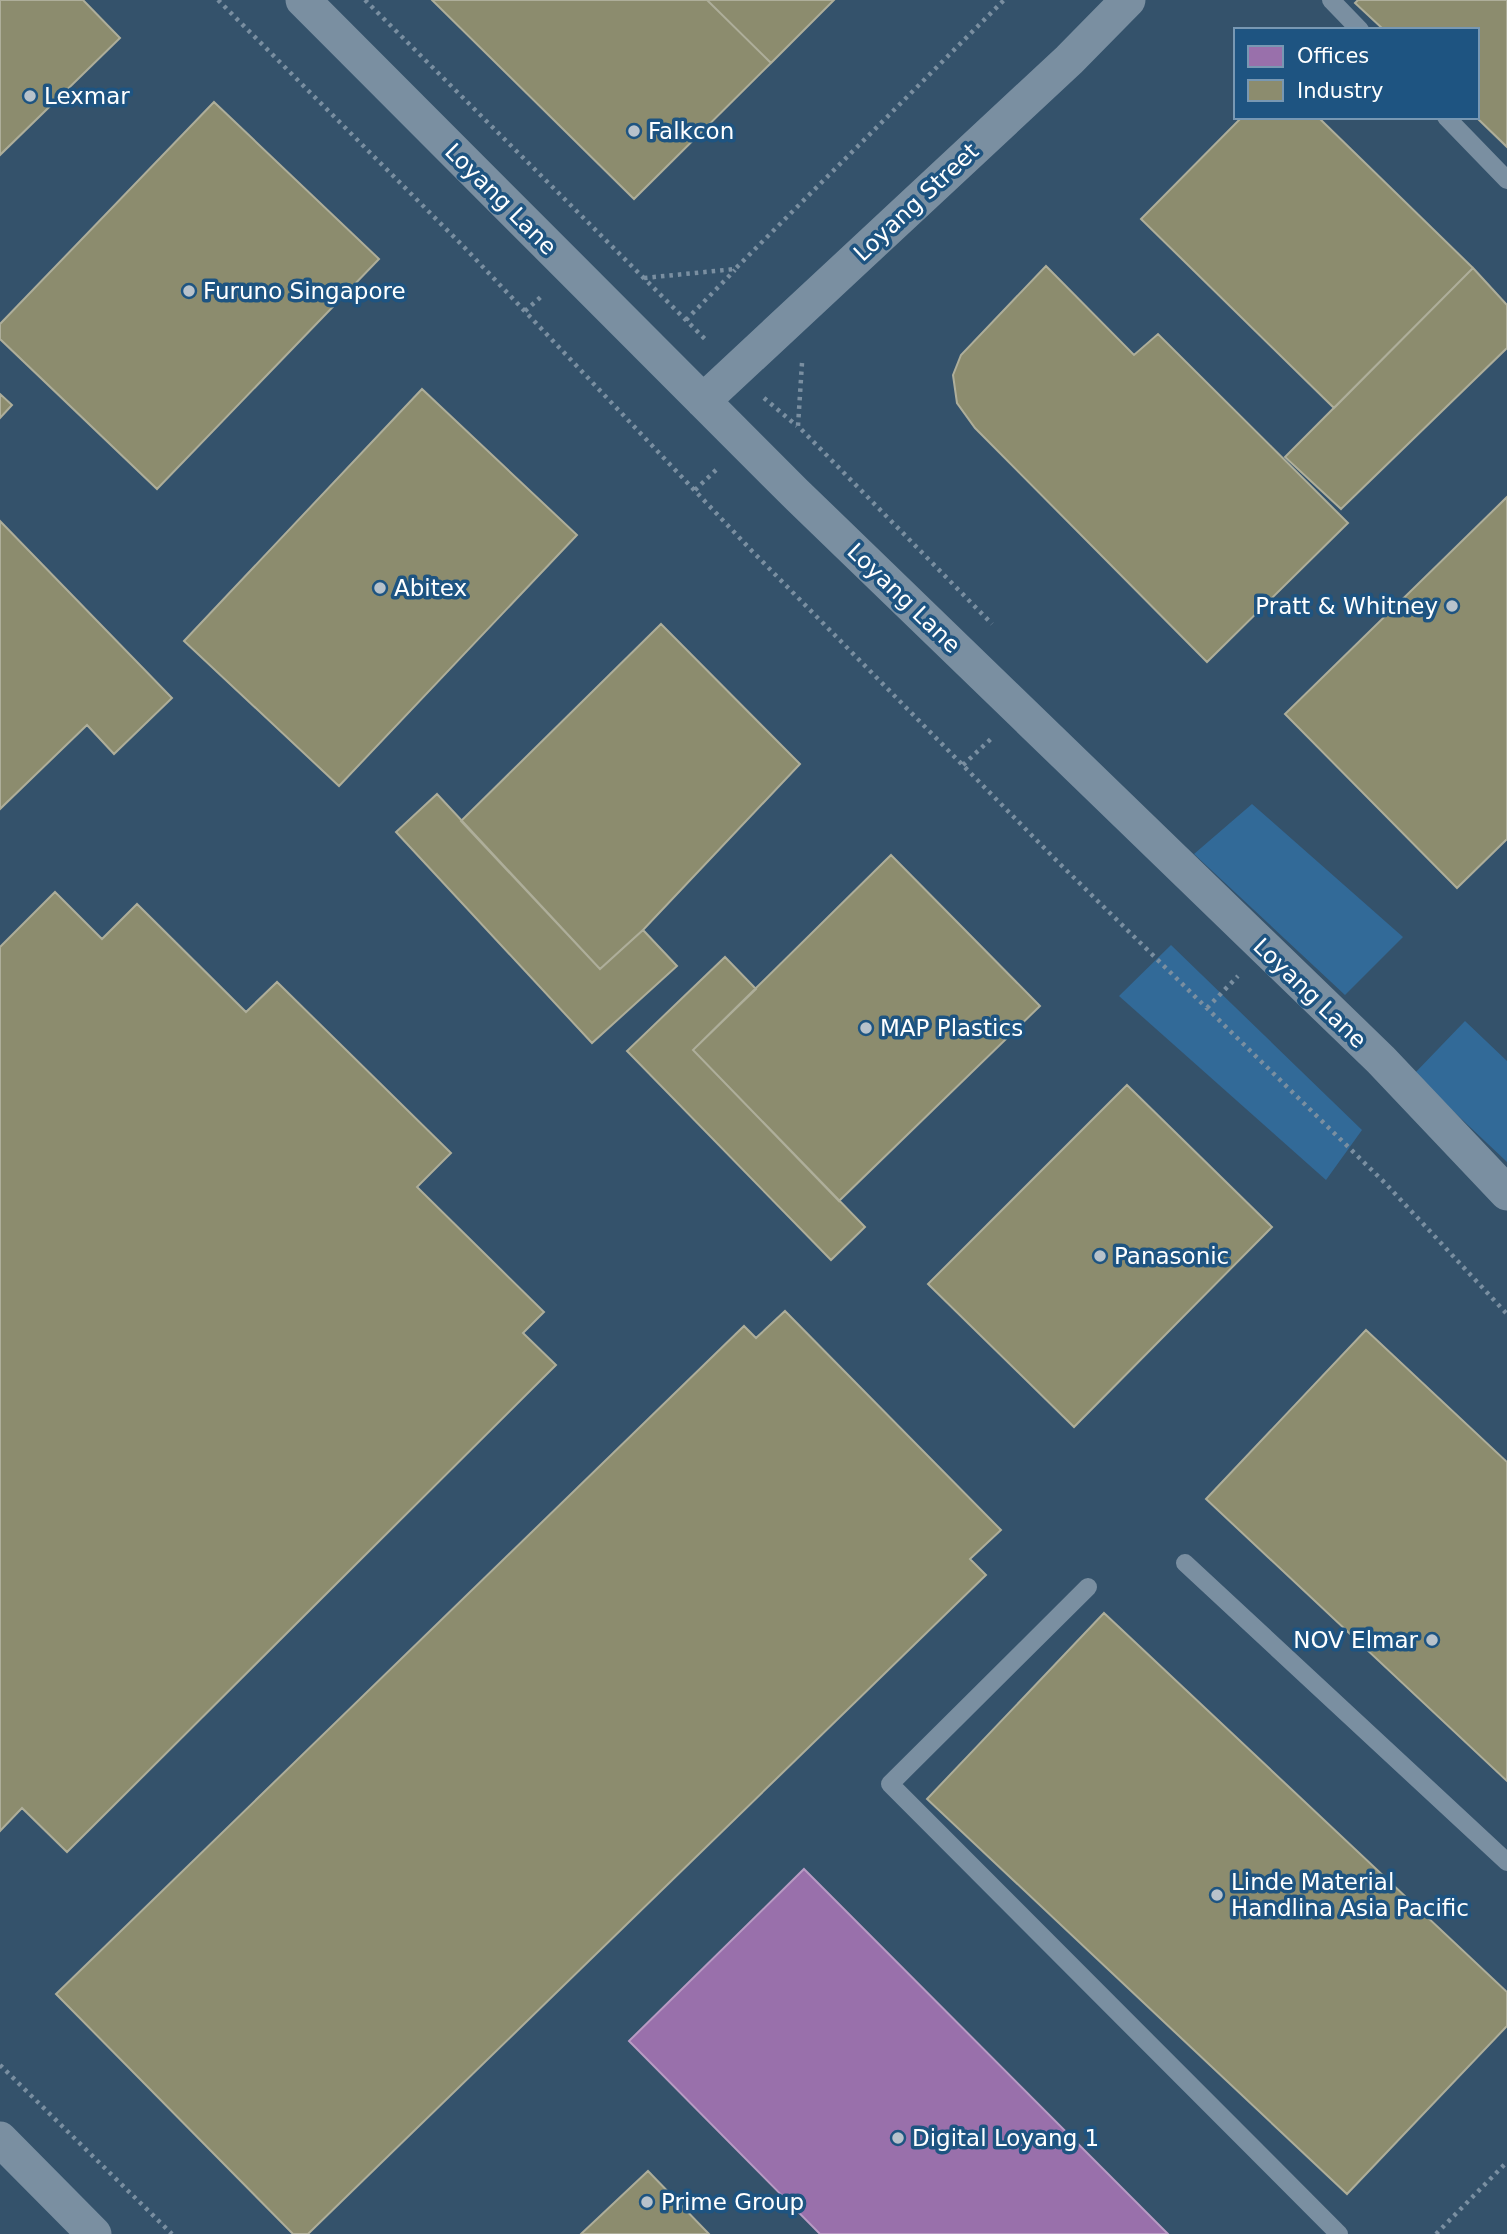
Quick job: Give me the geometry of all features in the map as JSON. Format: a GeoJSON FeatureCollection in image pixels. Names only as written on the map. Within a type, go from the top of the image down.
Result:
{"type":"FeatureCollection","features":[{"type":"Feature","properties":{"kind":"street","name":"Loyang Lane"},"geometry":{"type":"LineString","coordinates":[[303,0],[508,202],[703,401],[1381,1060],[1507,1193]]}},
{"type":"Feature","properties":{"kind":"street","name":"Loyang Street"},"geometry":{"type":"LineString","coordinates":[[703,401],[1069,60],[1128,0]]}},
{"type":"Feature","properties":{"kind":"street"},"geometry":{"type":"LineString","coordinates":[[0,2139],[94,2234]]}},
{"type":"Feature","properties":{"kind":"lane"},"geometry":{"type":"LineString","coordinates":[[1334,1],[1358,28]]}},
{"type":"Feature","properties":{"kind":"lane"},"geometry":{"type":"LineString","coordinates":[[1448,119],[1507,180]]}},
{"type":"Feature","properties":{"kind":"lane"},"geometry":{"type":"LineString","coordinates":[[1185,1563],[1507,1861]]}},
{"type":"Feature","properties":{"kind":"lane"},"geometry":{"type":"LineString","coordinates":[[1088,1587],[890,1784],[1339,2234]]}},
{"type":"Feature","properties":{"kind":"path"},"geometry":{"type":"LineString","coordinates":[[218,0],[464,247],[752,551],[1060,864],[1387,1184],[1507,1314]]}},
{"type":"Feature","properties":{"kind":"path"},"geometry":{"type":"LineString","coordinates":[[365,0],[735,370],[798,426]]}},
{"type":"Feature","properties":{"kind":"path"},"geometry":{"type":"LineString","coordinates":[[687,320],[1004,0]]}},
{"type":"Feature","properties":{"kind":"path"},"geometry":{"type":"LineString","coordinates":[[644,278],[735,269]]}},
{"type":"Feature","properties":{"kind":"path"},"geometry":{"type":"LineString","coordinates":[[0,2064],[172,2234]]}},
{"type":"Feature","properties":{"kind":"path"},"geometry":{"type":"LineString","coordinates":[[1436,2234],[1507,2162]]}},
{"type":"Feature","properties":{"kind":"shaded area"},"geometry":{"type":"Polygon","coordinates":[[[1252,804],[1403,937],[1345,995],[1194,854],[1252,804]]]}},
{"type":"Feature","properties":{"kind":"shaded area"},"geometry":{"type":"Polygon","coordinates":[[[1171,945],[1362,1130],[1326,1180],[1119,996],[1171,945]]]}},
{"type":"Feature","properties":{"kind":"shaded area"},"geometry":{"type":"Polygon","coordinates":[[[1465,1021],[1507,1061],[1507,1162],[1414,1074],[1465,1021]]]}},
{"type":"Feature","properties":{"kind":"building: Offices","name":"Digital Loyang 1"},"geometry":{"type":"Polygon","coordinates":[[[804,1869],[1168,2234],[820,2234],[629,2041],[804,1869]]]}},
{"type":"Feature","properties":{"kind":"building: Industry","name":"Lexmar"},"geometry":{"type":"Polygon","coordinates":[[[0,0],[83,0],[120,38],[0,155],[0,0]]]}},
{"type":"Feature","properties":{"kind":"building: Industry","name":"Falkcon"},"geometry":{"type":"Polygon","coordinates":[[[432,0],[707,0],[771,63],[634,199],[432,0]]]}},
{"type":"Feature","properties":{"kind":"building: Industry"},"geometry":{"type":"Polygon","coordinates":[[[707,0],[834,0],[771,63],[707,0]]]}},
{"type":"Feature","properties":{"kind":"building: Industry"},"geometry":{"type":"Polygon","coordinates":[[[1358,0],[1507,0],[1507,147],[1478,119],[1479,28],[1382,28],[1355,3],[1358,0]]]}},
{"type":"Feature","properties":{"kind":"building: Industry","name":"Furuno Singapore"},"geometry":{"type":"Polygon","coordinates":[[[214,102],[379,259],[157,489],[0,339],[0,324],[214,102]]]}},
{"type":"Feature","properties":{"kind":"building: Industry"},"geometry":{"type":"Polygon","coordinates":[[[1240,119],[1320,119],[1473,268],[1334,408],[1141,219],[1240,119]]]}},
{"type":"Feature","properties":{"kind":"building: Industry"},"geometry":{"type":"Polygon","coordinates":[[[1046,266],[1134,355],[1158,334],[1348,523],[1207,662],[975,428],[957,403],[953,375],[961,355],[1046,266]]]}},
{"type":"Feature","properties":{"kind":"building: Industry"},"geometry":{"type":"Polygon","coordinates":[[[1473,268],[1507,305],[1507,348],[1341,509],[1285,457],[1473,268]]]}},
{"type":"Feature","properties":{"kind":"building: Industry","name":"Abitex"},"geometry":{"type":"Polygon","coordinates":[[[422,389],[577,535],[339,786],[184,641],[422,389]]]}},
{"type":"Feature","properties":{"kind":"building: Industry"},"geometry":{"type":"Polygon","coordinates":[[[0,394],[12,405],[0,418],[0,394]]]}},
{"type":"Feature","properties":{"kind":"building: Industry","name":"Pratt & Whitney"},"geometry":{"type":"Polygon","coordinates":[[[1507,497],[1507,839],[1457,888],[1285,714],[1507,497]]]}},
{"type":"Feature","properties":{"kind":"building: Industry"},"geometry":{"type":"Polygon","coordinates":[[[0,521],[172,698],[114,754],[87,725],[0,809],[0,521]]]}},
{"type":"Feature","properties":{"kind":"building: Industry"},"geometry":{"type":"Polygon","coordinates":[[[661,624],[800,764],[643,930],[600,969],[461,821],[661,624]]]}},
{"type":"Feature","properties":{"kind":"building: Industry"},"geometry":{"type":"Polygon","coordinates":[[[437,794],[600,969],[643,930],[677,966],[592,1043],[396,832],[437,794]]]}},
{"type":"Feature","properties":{"kind":"building: Industry","name":"MAP Plastics"},"geometry":{"type":"Polygon","coordinates":[[[891,855],[1040,1006],[839,1201],[693,1050],[891,855]]]}},
{"type":"Feature","properties":{"kind":"building: Industry"},"geometry":{"type":"Polygon","coordinates":[[[55,892],[102,939],[137,904],[246,1012],[277,982],[451,1153],[417,1187],[544,1312],[523,1333],[556,1365],[67,1852],[22,1808],[0,1831],[0,947],[55,892]]]}},
{"type":"Feature","properties":{"kind":"building: Industry"},"geometry":{"type":"Polygon","coordinates":[[[725,957],[756,989],[693,1050],[865,1227],[831,1260],[627,1051],[725,957]]]}},
{"type":"Feature","properties":{"kind":"building: Industry","name":"Panasonic"},"geometry":{"type":"Polygon","coordinates":[[[1127,1085],[1272,1227],[1074,1427],[928,1284],[1127,1085]]]}},
{"type":"Feature","properties":{"kind":"building: Industry"},"geometry":{"type":"Polygon","coordinates":[[[785,1311],[1001,1530],[970,1559],[986,1575],[308,2234],[293,2234],[56,1994],[744,1326],[756,1338],[785,1311]]]}},
{"type":"Feature","properties":{"kind":"building: Industry","name":"NOV Elmar"},"geometry":{"type":"Polygon","coordinates":[[[1366,1330],[1507,1462],[1507,1781],[1206,1499],[1366,1330]]]}},
{"type":"Feature","properties":{"kind":"building: Industry","name":"Linde Material Handlina Asia Pacific"},"geometry":{"type":"Polygon","coordinates":[[[1104,1613],[1507,1992],[1507,2026],[1347,2194],[927,1799],[1104,1613]]]}},
{"type":"Feature","properties":{"kind":"building: Industry","name":"Prime Group"},"geometry":{"type":"Polygon","coordinates":[[[648,2171],[709,2234],[581,2234],[648,2171]]]}},
{"type":"Feature","properties":{"kind":"place","name":"Lexmar"},"geometry":{"type":"Point","coordinates":[30,96]}},
{"type":"Feature","properties":{"kind":"place","name":"Falkcon"},"geometry":{"type":"Point","coordinates":[634,131]}},
{"type":"Feature","properties":{"kind":"place","name":"Furuno Singapore"},"geometry":{"type":"Point","coordinates":[189,291]}},
{"type":"Feature","properties":{"kind":"place","name":"Abitex"},"geometry":{"type":"Point","coordinates":[380,588]}},
{"type":"Feature","properties":{"kind":"place","name":"Pratt & Whitney"},"geometry":{"type":"Point","coordinates":[1452,606]}},
{"type":"Feature","properties":{"kind":"place","name":"MAP Plastics"},"geometry":{"type":"Point","coordinates":[866,1028]}},
{"type":"Feature","properties":{"kind":"place","name":"Panasonic"},"geometry":{"type":"Point","coordinates":[1100,1256]}},
{"type":"Feature","properties":{"kind":"place","name":"NOV Elmar"},"geometry":{"type":"Point","coordinates":[1432,1640]}},
{"type":"Feature","properties":{"kind":"place","name":"Linde Material Handlina Asia Pacific"},"geometry":{"type":"Point","coordinates":[1217,1895]}},
{"type":"Feature","properties":{"kind":"place","name":"Digital Loyang 1"},"geometry":{"type":"Point","coordinates":[898,2138]}},
{"type":"Feature","properties":{"kind":"place","name":"Prime Group"},"geometry":{"type":"Point","coordinates":[647,2202]}}]}
